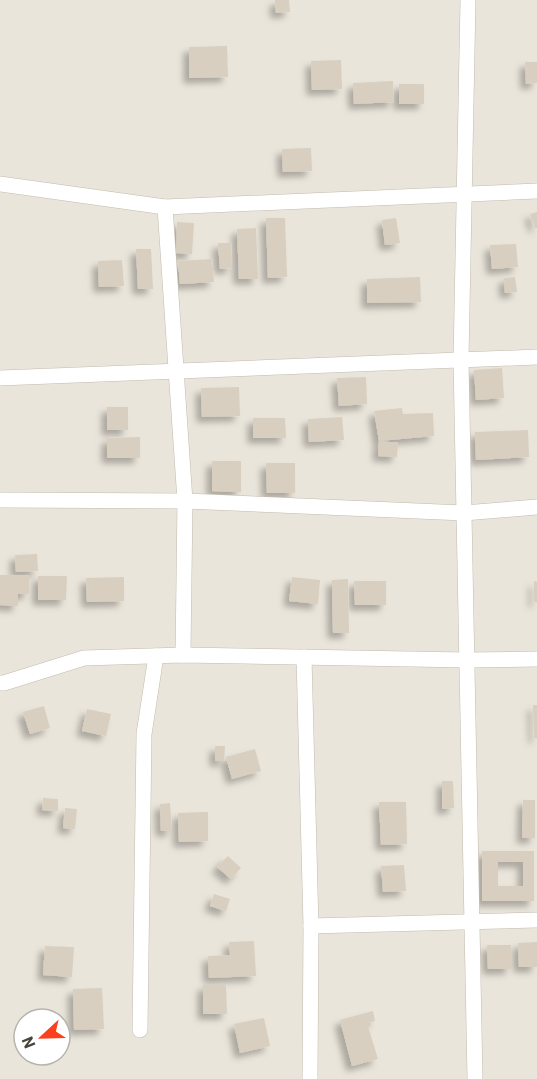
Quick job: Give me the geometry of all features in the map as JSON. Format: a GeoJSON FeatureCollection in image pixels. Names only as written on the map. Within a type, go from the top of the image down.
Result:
{"type":"FeatureCollection","features":[{"type":"Feature","properties":{"kind":"street"},"geometry":{"type":"LineString","coordinates":[[468,0],[461,360],[473,921],[480,1079]]}},
{"type":"Feature","properties":{"kind":"street"},"geometry":{"type":"LineString","coordinates":[[0,184],[165,207],[537,191]]}},
{"type":"Feature","properties":{"kind":"street"},"geometry":{"type":"LineString","coordinates":[[165,207],[185,501],[183,655]]}},
{"type":"Feature","properties":{"kind":"street"},"geometry":{"type":"LineString","coordinates":[[0,378],[537,357]]}},
{"type":"Feature","properties":{"kind":"street"},"geometry":{"type":"LineString","coordinates":[[0,500],[185,501],[464,513],[537,507]]}},
{"type":"Feature","properties":{"kind":"street"},"geometry":{"type":"LineString","coordinates":[[0,683],[84,658],[183,655],[537,659]]}},
{"type":"Feature","properties":{"kind":"street"},"geometry":{"type":"LineString","coordinates":[[140,1030],[144,734],[156,656]]}},
{"type":"Feature","properties":{"kind":"street"},"geometry":{"type":"LineString","coordinates":[[304,657],[311,926],[310,1079]]}},
{"type":"Feature","properties":{"kind":"street"},"geometry":{"type":"LineString","coordinates":[[311,926],[537,920]]}},
{"type":"Feature","properties":{"kind":"shaded area"},"geometry":{"type":"Polygon","coordinates":[[[0,0],[537,0],[537,1079],[0,1079],[0,0]]]}},
{"type":"Feature","properties":{"kind":"building"},"geometry":{"type":"Polygon","coordinates":[[[275,0],[289,0],[290,12],[276,13],[275,0]]]}},
{"type":"Feature","properties":{"kind":"building"},"geometry":{"type":"Polygon","coordinates":[[[227,46],[228,77],[189,78],[189,47],[227,46]]]}},
{"type":"Feature","properties":{"kind":"building"},"geometry":{"type":"Polygon","coordinates":[[[341,60],[342,89],[312,90],[311,61],[341,60]]]}},
{"type":"Feature","properties":{"kind":"building"},"geometry":{"type":"Polygon","coordinates":[[[525,62],[537,62],[537,83],[526,84],[525,62]]]}},
{"type":"Feature","properties":{"kind":"building"},"geometry":{"type":"Polygon","coordinates":[[[393,81],[394,102],[354,104],[353,83],[393,81]]]}},
{"type":"Feature","properties":{"kind":"building"},"geometry":{"type":"Polygon","coordinates":[[[399,84],[424,84],[424,104],[399,104],[399,84]]]}},
{"type":"Feature","properties":{"kind":"building"},"geometry":{"type":"Polygon","coordinates":[[[311,148],[312,171],[283,172],[282,149],[311,148]]]}},
{"type":"Feature","properties":{"kind":"building"},"geometry":{"type":"Polygon","coordinates":[[[537,212],[537,228],[535,228],[530,214],[537,212]]]}},
{"type":"Feature","properties":{"kind":"building"},"geometry":{"type":"Polygon","coordinates":[[[266,218],[285,218],[287,277],[268,278],[266,218]]]}},
{"type":"Feature","properties":{"kind":"building"},"geometry":{"type":"Polygon","coordinates":[[[396,218],[400,243],[385,245],[382,220],[396,218]]]}},
{"type":"Feature","properties":{"kind":"building"},"geometry":{"type":"Polygon","coordinates":[[[177,222],[194,223],[192,254],[176,253],[177,222]]]}},
{"type":"Feature","properties":{"kind":"building"},"geometry":{"type":"Polygon","coordinates":[[[256,228],[258,279],[239,279],[237,229],[256,228]]]}},
{"type":"Feature","properties":{"kind":"building"},"geometry":{"type":"Polygon","coordinates":[[[218,243],[231,243],[232,268],[220,269],[218,243]]]}},
{"type":"Feature","properties":{"kind":"building"},"geometry":{"type":"Polygon","coordinates":[[[516,244],[518,267],[492,269],[490,245],[516,244]]]}},
{"type":"Feature","properties":{"kind":"building"},"geometry":{"type":"Polygon","coordinates":[[[136,249],[151,249],[153,289],[138,289],[136,249]]]}},
{"type":"Feature","properties":{"kind":"building"},"geometry":{"type":"Polygon","coordinates":[[[212,259],[214,282],[180,284],[178,261],[212,259]]]}},
{"type":"Feature","properties":{"kind":"building"},"geometry":{"type":"Polygon","coordinates":[[[122,260],[124,286],[99,287],[98,261],[122,260]]]}},
{"type":"Feature","properties":{"kind":"building"},"geometry":{"type":"Polygon","coordinates":[[[420,277],[421,302],[367,303],[367,279],[420,277]]]}},
{"type":"Feature","properties":{"kind":"building"},"geometry":{"type":"Polygon","coordinates":[[[515,277],[517,292],[505,293],[504,278],[515,277]]]}},
{"type":"Feature","properties":{"kind":"building"},"geometry":{"type":"Polygon","coordinates":[[[502,368],[504,398],[476,400],[474,370],[502,368]]]}},
{"type":"Feature","properties":{"kind":"building"},"geometry":{"type":"Polygon","coordinates":[[[366,377],[367,404],[339,406],[337,378],[366,377]]]}},
{"type":"Feature","properties":{"kind":"building"},"geometry":{"type":"Polygon","coordinates":[[[239,387],[240,416],[202,417],[201,388],[239,387]]]}},
{"type":"Feature","properties":{"kind":"building"},"geometry":{"type":"Polygon","coordinates":[[[107,407],[128,407],[128,430],[107,430],[107,407]]]}},
{"type":"Feature","properties":{"kind":"building"},"geometry":{"type":"Polygon","coordinates":[[[402,408],[403,414],[433,413],[434,436],[379,441],[374,411],[402,408]]]}},
{"type":"Feature","properties":{"kind":"building"},"geometry":{"type":"Polygon","coordinates":[[[342,417],[344,440],[309,442],[308,419],[342,417]]]}},
{"type":"Feature","properties":{"kind":"building"},"geometry":{"type":"Polygon","coordinates":[[[253,418],[285,418],[286,438],[253,438],[253,418]]]}},
{"type":"Feature","properties":{"kind":"building"},"geometry":{"type":"Polygon","coordinates":[[[528,430],[529,457],[476,460],[475,432],[528,430]]]}},
{"type":"Feature","properties":{"kind":"building"},"geometry":{"type":"Polygon","coordinates":[[[140,437],[140,458],[107,458],[107,438],[140,437]]]}},
{"type":"Feature","properties":{"kind":"building"},"geometry":{"type":"Polygon","coordinates":[[[379,441],[398,443],[397,457],[378,456],[379,441]]]}},
{"type":"Feature","properties":{"kind":"building"},"geometry":{"type":"Polygon","coordinates":[[[212,461],[241,461],[241,492],[212,491],[212,461]]]}},
{"type":"Feature","properties":{"kind":"building"},"geometry":{"type":"Polygon","coordinates":[[[266,463],[295,463],[295,493],[267,493],[266,463]]]}},
{"type":"Feature","properties":{"kind":"building"},"geometry":{"type":"Polygon","coordinates":[[[37,554],[38,571],[16,572],[15,555],[37,554]]]}},
{"type":"Feature","properties":{"kind":"building"},"geometry":{"type":"Polygon","coordinates":[[[0,575],[29,575],[29,594],[18,594],[18,606],[0,605],[0,575]]]}},
{"type":"Feature","properties":{"kind":"building"},"geometry":{"type":"Polygon","coordinates":[[[38,576],[67,576],[66,600],[38,600],[38,576]]]}},
{"type":"Feature","properties":{"kind":"building"},"geometry":{"type":"Polygon","coordinates":[[[124,577],[124,601],[87,602],[86,578],[124,577]]]}},
{"type":"Feature","properties":{"kind":"building"},"geometry":{"type":"Polygon","coordinates":[[[292,577],[320,580],[318,604],[289,601],[292,577]]]}},
{"type":"Feature","properties":{"kind":"building"},"geometry":{"type":"Polygon","coordinates":[[[348,579],[349,633],[333,633],[332,580],[348,579]]]}},
{"type":"Feature","properties":{"kind":"building"},"geometry":{"type":"Polygon","coordinates":[[[354,581],[386,581],[386,605],[355,605],[354,581]]]}},
{"type":"Feature","properties":{"kind":"building"},"geometry":{"type":"Polygon","coordinates":[[[534,581],[537,582],[537,602],[534,602],[534,581]]]}},
{"type":"Feature","properties":{"kind":"building"},"geometry":{"type":"Polygon","coordinates":[[[533,705],[537,705],[537,738],[534,738],[533,705]]]}},
{"type":"Feature","properties":{"kind":"building"},"geometry":{"type":"Polygon","coordinates":[[[44,706],[50,728],[30,734],[23,712],[44,706]]]}},
{"type":"Feature","properties":{"kind":"building"},"geometry":{"type":"Polygon","coordinates":[[[87,709],[111,714],[106,736],[82,731],[87,709]]]}},
{"type":"Feature","properties":{"kind":"building"},"geometry":{"type":"Polygon","coordinates":[[[215,746],[225,746],[224,761],[215,761],[215,746]]]}},
{"type":"Feature","properties":{"kind":"building"},"geometry":{"type":"Polygon","coordinates":[[[255,749],[261,771],[232,779],[226,757],[255,749]]]}},
{"type":"Feature","properties":{"kind":"building"},"geometry":{"type":"Polygon","coordinates":[[[442,781],[453,781],[454,808],[442,809],[442,781]]]}},
{"type":"Feature","properties":{"kind":"building"},"geometry":{"type":"Polygon","coordinates":[[[43,798],[58,799],[58,811],[42,810],[43,798]]]}},
{"type":"Feature","properties":{"kind":"building"},"geometry":{"type":"Polygon","coordinates":[[[523,800],[535,800],[535,838],[522,838],[523,800]]]}},
{"type":"Feature","properties":{"kind":"building"},"geometry":{"type":"Polygon","coordinates":[[[379,802],[406,802],[407,844],[381,845],[379,802]]]}},
{"type":"Feature","properties":{"kind":"building"},"geometry":{"type":"Polygon","coordinates":[[[170,803],[172,831],[161,831],[160,804],[170,803]]]}},
{"type":"Feature","properties":{"kind":"building"},"geometry":{"type":"Polygon","coordinates":[[[65,808],[77,809],[75,829],[63,828],[65,808]]]}},
{"type":"Feature","properties":{"kind":"building"},"geometry":{"type":"Polygon","coordinates":[[[208,812],[208,841],[179,842],[178,813],[208,812]]]}},
{"type":"Feature","properties":{"kind":"building"},"geometry":{"type":"Polygon","coordinates":[[[482,851],[534,851],[534,901],[482,901],[482,851]],[[498,862],[498,886],[523,886],[523,862],[498,862]]]}},
{"type":"Feature","properties":{"kind":"building"},"geometry":{"type":"Polygon","coordinates":[[[228,856],[241,868],[231,879],[217,867],[228,856]]]}},
{"type":"Feature","properties":{"kind":"building"},"geometry":{"type":"Polygon","coordinates":[[[404,865],[406,891],[383,892],[381,866],[404,865]]]}},
{"type":"Feature","properties":{"kind":"building"},"geometry":{"type":"Polygon","coordinates":[[[214,894],[230,899],[226,911],[210,906],[214,894]]]}},
{"type":"Feature","properties":{"kind":"building"},"geometry":{"type":"Polygon","coordinates":[[[254,941],[256,976],[209,978],[208,956],[230,955],[229,942],[254,941]]]}},
{"type":"Feature","properties":{"kind":"building"},"geometry":{"type":"Polygon","coordinates":[[[537,942],[537,967],[519,967],[518,943],[537,942]]]}},
{"type":"Feature","properties":{"kind":"building"},"geometry":{"type":"Polygon","coordinates":[[[487,945],[511,945],[511,969],[488,969],[487,945]]]}},
{"type":"Feature","properties":{"kind":"building"},"geometry":{"type":"Polygon","coordinates":[[[45,946],[74,947],[72,977],[43,975],[45,946]]]}},
{"type":"Feature","properties":{"kind":"building"},"geometry":{"type":"Polygon","coordinates":[[[203,985],[226,985],[227,1014],[203,1014],[203,985]]]}},
{"type":"Feature","properties":{"kind":"building"},"geometry":{"type":"Polygon","coordinates":[[[102,988],[104,1029],[74,1030],[73,989],[102,988]]]}},
{"type":"Feature","properties":{"kind":"building"},"geometry":{"type":"Polygon","coordinates":[[[373,1011],[375,1021],[367,1023],[378,1059],[352,1066],[340,1020],[373,1011]]]}},
{"type":"Feature","properties":{"kind":"building"},"geometry":{"type":"Polygon","coordinates":[[[264,1018],[270,1046],[240,1053],[234,1024],[264,1018]]]}}]}
